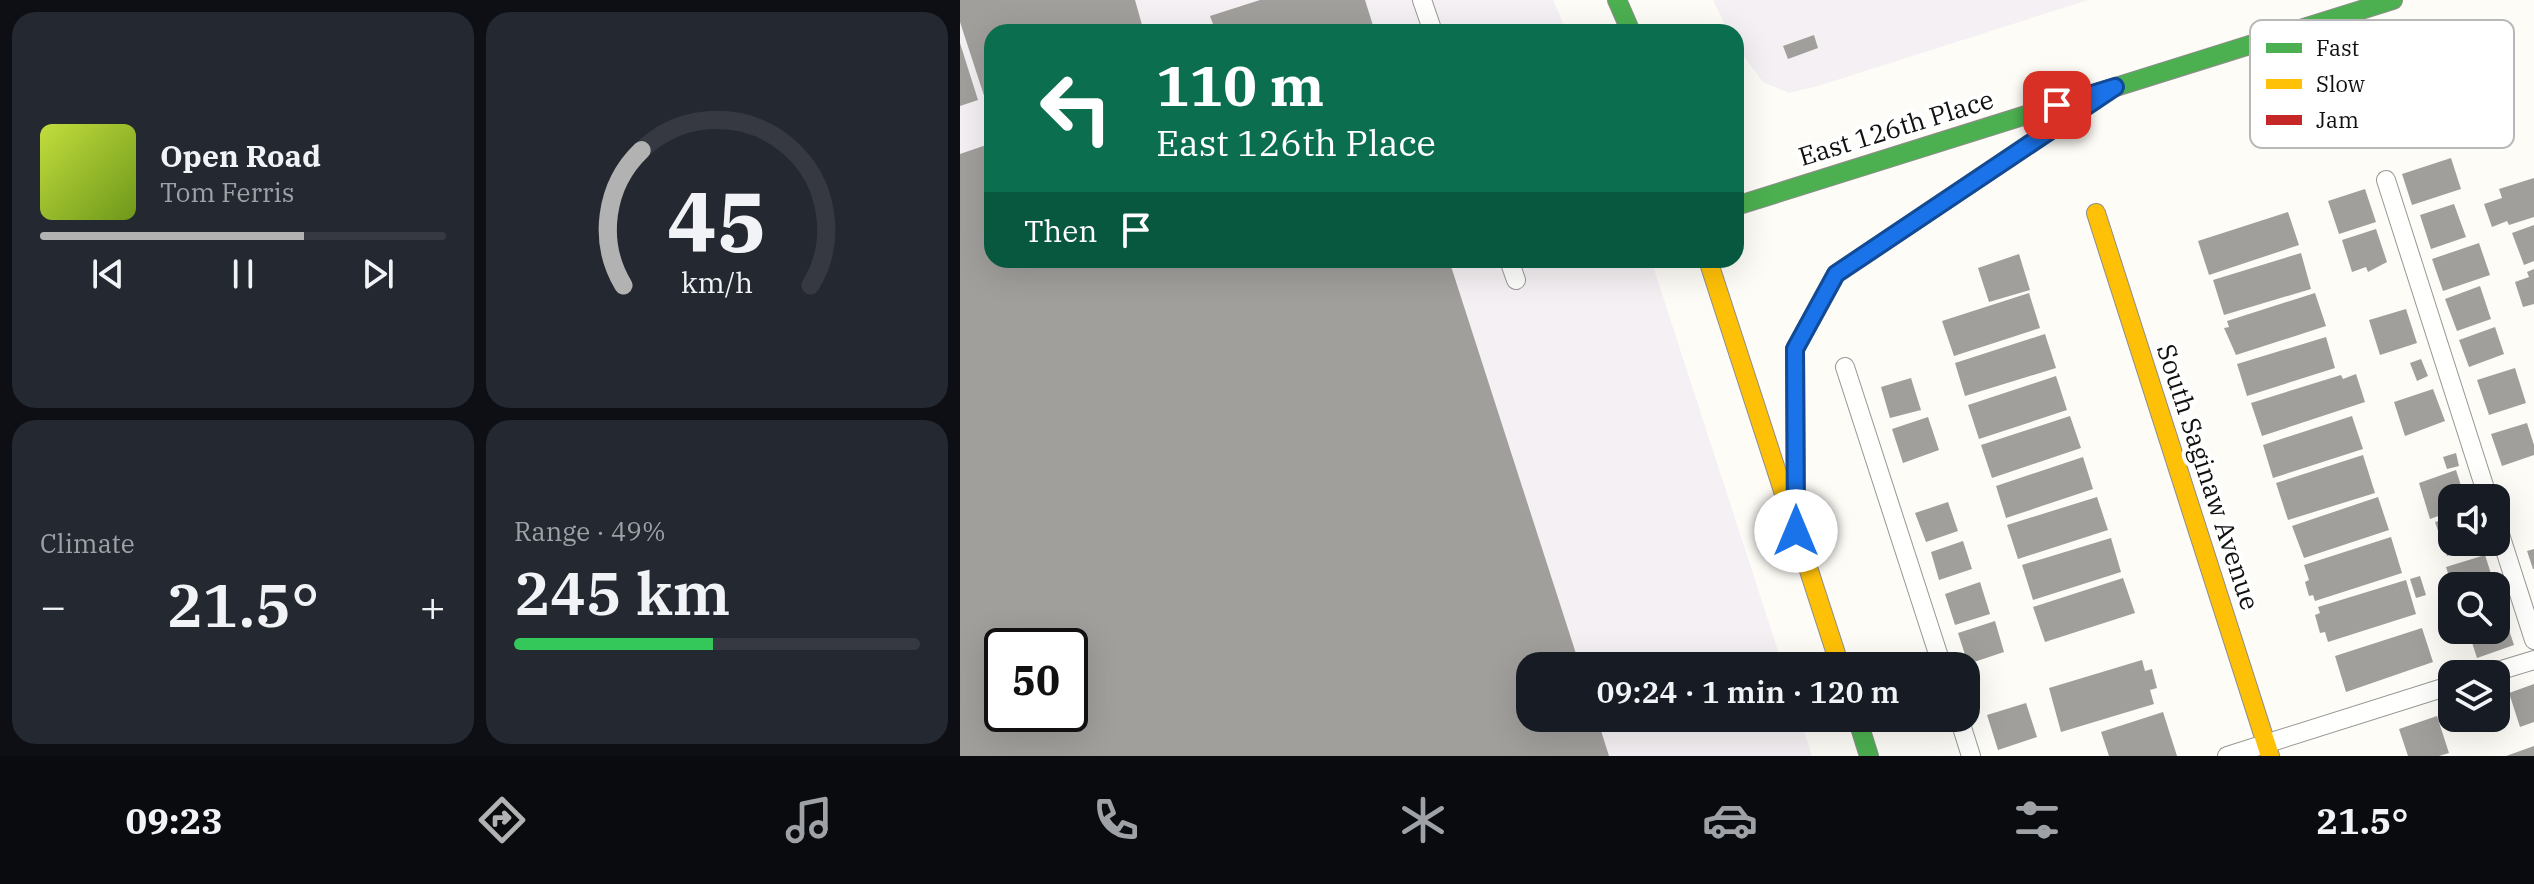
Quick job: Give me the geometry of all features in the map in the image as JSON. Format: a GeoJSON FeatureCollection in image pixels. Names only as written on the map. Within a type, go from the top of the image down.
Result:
{"type":"FeatureCollection","features":[{"type":"Feature","properties":{"kind":"street"},"geometry":{"type":"LineString","coordinates":[[1617,0],[1628,24]]}},
{"type":"Feature","properties":{"kind":"street","name":"East 126th Place"},"geometry":{"type":"LineString","coordinates":[[2329,20],[2393,0]]}},
{"type":"Feature","properties":{"kind":"street","name":"East 126th Place"},"geometry":{"type":"LineString","coordinates":[[1744,203],[2250,45]]}},
{"type":"Feature","properties":{"kind":"street"},"geometry":{"type":"LineString","coordinates":[[1796,531],[1795,349],[1836,274],[2115,87]]}},
{"type":"Feature","properties":{"kind":"street","name":"South Saginaw Avenue"},"geometry":{"type":"LineString","coordinates":[[2096,213],[2268,750]]}},
{"type":"Feature","properties":{"kind":"street"},"geometry":{"type":"LineString","coordinates":[[1711,268],[1835,652]]}},
{"type":"Feature","properties":{"kind":"street"},"geometry":{"type":"LineString","coordinates":[[1861,732],[1869,756]]}},
{"type":"Feature","properties":{"kind":"lane"},"geometry":{"type":"LineString","coordinates":[[1422,0],[1430,24]]}},
{"type":"Feature","properties":{"kind":"lane"},"geometry":{"type":"LineString","coordinates":[[2386,180],[2484,484]]}},
{"type":"Feature","properties":{"kind":"lane"},"geometry":{"type":"LineString","coordinates":[[1512,268],[1516,280]]}},
{"type":"Feature","properties":{"kind":"lane"},"geometry":{"type":"LineString","coordinates":[[1845,367],[1937,652]]}},
{"type":"Feature","properties":{"kind":"lane"},"geometry":{"type":"LineString","coordinates":[[2507,556],[2534,640]]}},
{"type":"Feature","properties":{"kind":"lane"},"geometry":{"type":"LineString","coordinates":[[2510,667],[2534,660]]}},
{"type":"Feature","properties":{"kind":"lane"},"geometry":{"type":"LineString","coordinates":[[2227,756],[2268,750],[2438,690]]}},
{"type":"Feature","properties":{"kind":"lane"},"geometry":{"type":"LineString","coordinates":[[1963,732],[1971,756]]}},
{"type":"Feature","properties":{"kind":"shaded area"},"geometry":{"type":"Polygon","coordinates":[[[960,0],[1553,0],[1564,24],[984,24],[984,268],[1654,268],[1778,652],[1516,652],[1516,732],[1804,732],[1812,756],[960,756],[960,0]]]}},
{"type":"Feature","properties":{"kind":"shaded area"},"geometry":{"type":"Polygon","coordinates":[[[1713,0],[2088,0],[1789,93],[1763,82],[1744,56],[1744,24],[1725,24],[1713,0]]]}},
{"type":"Feature","properties":{"kind":"building"},"geometry":{"type":"Polygon","coordinates":[[[960,0],[1135,0],[1142,24],[984,24],[984,96],[960,22],[960,0]]]}},
{"type":"Feature","properties":{"kind":"building"},"geometry":{"type":"Polygon","coordinates":[[[1260,0],[1365,0],[1372,24],[1213,24],[1210,16],[1260,0]]]}},
{"type":"Feature","properties":{"kind":"building"},"geometry":{"type":"Polygon","coordinates":[[[1814,35],[1818,48],[1788,59],[1783,46],[1814,35]]]}},
{"type":"Feature","properties":{"kind":"building"},"geometry":{"type":"Polygon","coordinates":[[[960,43],[978,100],[960,106],[960,43]]]}},
{"type":"Feature","properties":{"kind":"building"},"geometry":{"type":"Polygon","coordinates":[[[984,146],[984,268],[1452,268],[1575,652],[1516,652],[1516,732],[1601,732],[1609,756],[960,756],[960,154],[984,146]]]}},
{"type":"Feature","properties":{"kind":"building"},"geometry":{"type":"Polygon","coordinates":[[[2451,158],[2461,189],[2412,205],[2402,174],[2451,158]]]}},
{"type":"Feature","properties":{"kind":"building"},"geometry":{"type":"Polygon","coordinates":[[[2534,178],[2534,217],[2492,227],[2484,204],[2502,198],[2499,189],[2534,178]]]}},
{"type":"Feature","properties":{"kind":"building"},"geometry":{"type":"Polygon","coordinates":[[[2365,189],[2376,222],[2339,234],[2328,201],[2365,189]]]}},
{"type":"Feature","properties":{"kind":"building"},"geometry":{"type":"Polygon","coordinates":[[[2454,204],[2466,237],[2431,249],[2420,215],[2454,204]]]}},
{"type":"Feature","properties":{"kind":"building"},"geometry":{"type":"Polygon","coordinates":[[[2288,212],[2299,245],[2209,275],[2198,241],[2288,212]]]}},
{"type":"Feature","properties":{"kind":"building"},"geometry":{"type":"Polygon","coordinates":[[[2534,225],[2534,261],[2524,265],[2512,233],[2534,225]]]}},
{"type":"Feature","properties":{"kind":"building"},"geometry":{"type":"Polygon","coordinates":[[[2376,229],[2387,262],[2368,272],[2366,267],[2352,272],[2342,240],[2376,229]]]}},
{"type":"Feature","properties":{"kind":"building"},"geometry":{"type":"Polygon","coordinates":[[[2479,243],[2490,275],[2443,291],[2432,259],[2479,243]]]}},
{"type":"Feature","properties":{"kind":"building"},"geometry":{"type":"Polygon","coordinates":[[[2301,253],[2311,289],[2224,315],[2213,280],[2301,253]]]}},
{"type":"Feature","properties":{"kind":"building"},"geometry":{"type":"Polygon","coordinates":[[[2019,254],[2030,290],[1989,302],[1978,268],[2019,254]]]}},
{"type":"Feature","properties":{"kind":"building"},"geometry":{"type":"Polygon","coordinates":[[[2534,269],[2534,304],[2523,307],[2515,282],[2529,277],[2527,272],[2534,269]]]}},
{"type":"Feature","properties":{"kind":"building"},"geometry":{"type":"Polygon","coordinates":[[[2480,286],[2491,319],[2457,331],[2445,299],[2480,286]]]}},
{"type":"Feature","properties":{"kind":"building"},"geometry":{"type":"Polygon","coordinates":[[[2029,293],[2040,328],[1954,356],[1942,321],[2029,293]]]}},
{"type":"Feature","properties":{"kind":"building"},"geometry":{"type":"Polygon","coordinates":[[[2315,293],[2326,326],[2236,355],[2224,328],[2229,327],[2227,321],[2315,293]]]}},
{"type":"Feature","properties":{"kind":"building"},"geometry":{"type":"Polygon","coordinates":[[[2406,309],[2417,343],[2380,355],[2369,320],[2406,309]]]}},
{"type":"Feature","properties":{"kind":"building"},"geometry":{"type":"Polygon","coordinates":[[[2495,327],[2504,354],[2469,367],[2459,340],[2495,327]]]}},
{"type":"Feature","properties":{"kind":"building"},"geometry":{"type":"Polygon","coordinates":[[[2045,334],[2056,368],[1965,396],[1955,363],[2045,334]]]}},
{"type":"Feature","properties":{"kind":"building"},"geometry":{"type":"Polygon","coordinates":[[[2326,337],[2335,368],[2247,396],[2237,364],[2326,337]]]}},
{"type":"Feature","properties":{"kind":"building"},"geometry":{"type":"Polygon","coordinates":[[[2421,359],[2428,376],[2417,381],[2410,363],[2421,359]]]}},
{"type":"Feature","properties":{"kind":"building"},"geometry":{"type":"Polygon","coordinates":[[[2515,368],[2526,403],[2489,415],[2477,380],[2515,368]]]}},
{"type":"Feature","properties":{"kind":"building"},"geometry":{"type":"Polygon","coordinates":[[[2356,374],[2365,402],[2262,436],[2251,403],[2341,375],[2343,379],[2356,374]]]}},
{"type":"Feature","properties":{"kind":"building"},"geometry":{"type":"Polygon","coordinates":[[[2056,376],[2067,410],[1979,439],[1968,405],[2056,376]]]}},
{"type":"Feature","properties":{"kind":"building"},"geometry":{"type":"Polygon","coordinates":[[[1911,378],[1921,410],[1890,418],[1881,387],[1911,378]]]}},
{"type":"Feature","properties":{"kind":"building"},"geometry":{"type":"Polygon","coordinates":[[[2433,389],[2445,421],[2405,436],[2394,402],[2433,389]]]}},
{"type":"Feature","properties":{"kind":"building"},"geometry":{"type":"Polygon","coordinates":[[[2070,416],[2081,448],[1992,478],[1981,445],[2070,416]]]}},
{"type":"Feature","properties":{"kind":"building"},"geometry":{"type":"Polygon","coordinates":[[[2352,416],[2363,449],[2273,478],[2263,445],[2352,416]]]}},
{"type":"Feature","properties":{"kind":"building"},"geometry":{"type":"Polygon","coordinates":[[[1928,417],[1939,450],[1903,463],[1892,429],[1928,417]]]}},
{"type":"Feature","properties":{"kind":"building"},"geometry":{"type":"Polygon","coordinates":[[[2527,423],[2534,455],[2502,466],[2491,434],[2527,423]]]}},
{"type":"Feature","properties":{"kind":"building"},"geometry":{"type":"Polygon","coordinates":[[[2456,453],[2459,466],[2447,469],[2443,457],[2456,453]]]}},
{"type":"Feature","properties":{"kind":"building"},"geometry":{"type":"Polygon","coordinates":[[[2363,455],[2375,493],[2288,520],[2276,483],[2363,455]]]}},
{"type":"Feature","properties":{"kind":"building"},"geometry":{"type":"Polygon","coordinates":[[[2083,457],[2093,489],[2006,518],[1996,486],[2083,457]]]}},
{"type":"Feature","properties":{"kind":"building"},"geometry":{"type":"Polygon","coordinates":[[[2456,470],[2460,484],[2438,484],[2438,516],[2430,519],[2419,483],[2456,470]]]}},
{"type":"Feature","properties":{"kind":"building"},"geometry":{"type":"Polygon","coordinates":[[[2097,497],[2108,530],[2018,559],[2007,525],[2097,497]]]}},
{"type":"Feature","properties":{"kind":"building"},"geometry":{"type":"Polygon","coordinates":[[[2378,497],[2389,530],[2304,558],[2292,526],[2378,497]]]}},
{"type":"Feature","properties":{"kind":"building"},"geometry":{"type":"Polygon","coordinates":[[[1948,502],[1958,531],[1926,542],[1915,513],[1948,502]]]}},
{"type":"Feature","properties":{"kind":"building"},"geometry":{"type":"Polygon","coordinates":[[[2391,537],[2402,573],[2315,601],[2313,595],[2309,596],[2305,582],[2309,580],[2304,565],[2391,537]]]}},
{"type":"Feature","properties":{"kind":"building"},"geometry":{"type":"Polygon","coordinates":[[[2111,538],[2121,572],[2033,600],[2022,565],[2111,538]]]}},
{"type":"Feature","properties":{"kind":"building"},"geometry":{"type":"Polygon","coordinates":[[[1963,541],[1972,569],[1939,580],[1931,552],[1963,541]]]}},
{"type":"Feature","properties":{"kind":"building"},"geometry":{"type":"Polygon","coordinates":[[[2534,549],[2534,569],[2533,569],[2527,551],[2534,549]]]}},
{"type":"Feature","properties":{"kind":"building"},"geometry":{"type":"Polygon","coordinates":[[[2485,556],[2490,572],[2448,572],[2446,567],[2485,556]]]}},
{"type":"Feature","properties":{"kind":"building"},"geometry":{"type":"Polygon","coordinates":[[[2420,576],[2426,595],[2416,598],[2410,579],[2420,576]]]}},
{"type":"Feature","properties":{"kind":"building"},"geometry":{"type":"Polygon","coordinates":[[[2123,578],[2135,613],[2045,642],[2033,607],[2123,578]]]}},
{"type":"Feature","properties":{"kind":"building"},"geometry":{"type":"Polygon","coordinates":[[[2406,580],[2416,614],[2328,642],[2325,632],[2320,633],[2315,615],[2320,613],[2318,607],[2406,580]]]}},
{"type":"Feature","properties":{"kind":"building"},"geometry":{"type":"Polygon","coordinates":[[[1980,582],[1990,614],[1955,625],[1945,594],[1980,582]]]}},
{"type":"Feature","properties":{"kind":"building"},"geometry":{"type":"Polygon","coordinates":[[[1995,621],[2004,652],[1980,660],[1980,652],[1964,652],[1958,633],[1995,621]]]}},
{"type":"Feature","properties":{"kind":"building"},"geometry":{"type":"Polygon","coordinates":[[[2422,628],[2433,662],[2346,692],[2335,656],[2422,628]]]}},
{"type":"Feature","properties":{"kind":"building"},"geometry":{"type":"Polygon","coordinates":[[[2510,633],[2514,645],[2477,658],[2472,644],[2510,644],[2510,633]]]}},
{"type":"Feature","properties":{"kind":"building"},"geometry":{"type":"Polygon","coordinates":[[[2142,660],[2145,671],[2152,669],[2157,688],[2150,690],[2154,704],[2061,732],[2049,688],[2142,660]]]}},
{"type":"Feature","properties":{"kind":"building"},"geometry":{"type":"Polygon","coordinates":[[[2534,684],[2534,722],[2520,727],[2510,693],[2534,684]]]}},
{"type":"Feature","properties":{"kind":"building"},"geometry":{"type":"Polygon","coordinates":[[[2026,703],[2037,737],[1998,750],[1987,715],[2026,703]]]}},
{"type":"Feature","properties":{"kind":"building"},"geometry":{"type":"Polygon","coordinates":[[[2163,712],[2177,756],[2109,756],[2101,732],[2163,712]]]}},
{"type":"Feature","properties":{"kind":"building"},"geometry":{"type":"Polygon","coordinates":[[[2437,716],[2438,732],[2442,732],[2449,753],[2408,756],[2399,729],[2437,716]]]}},
{"type":"Feature","properties":{"kind":"building"},"geometry":{"type":"Polygon","coordinates":[[[2534,746],[2534,756],[2506,756],[2534,746]]]}},
{"type":"Feature","properties":{"kind":"traffic: fast"},"geometry":{"type":"LineString","coordinates":[[1617,0],[1628,24]]}},
{"type":"Feature","properties":{"kind":"traffic: fast"},"geometry":{"type":"LineString","coordinates":[[2329,20],[2393,0]]}},
{"type":"Feature","properties":{"kind":"traffic: fast"},"geometry":{"type":"LineString","coordinates":[[1744,203],[2250,45]]}},
{"type":"Feature","properties":{"kind":"traffic: fast"},"geometry":{"type":"LineString","coordinates":[[1861,732],[1869,756]]}},
{"type":"Feature","properties":{"kind":"traffic: slow"},"geometry":{"type":"LineString","coordinates":[[2096,213],[2270,756]]}},
{"type":"Feature","properties":{"kind":"traffic: slow"},"geometry":{"type":"LineString","coordinates":[[1711,268],[1835,652]]}},
{"type":"Feature","properties":{"kind":"traffic: jam"},"geometry":{"type":"LineString","coordinates":[[1796,531],[1795,349],[1836,274],[2073,115]]}},
{"type":"Feature","properties":{"kind":"route"},"geometry":{"type":"LineString","coordinates":[[1796,531],[1795,349],[1836,274],[2115,87],[2057,105]]}}]}
